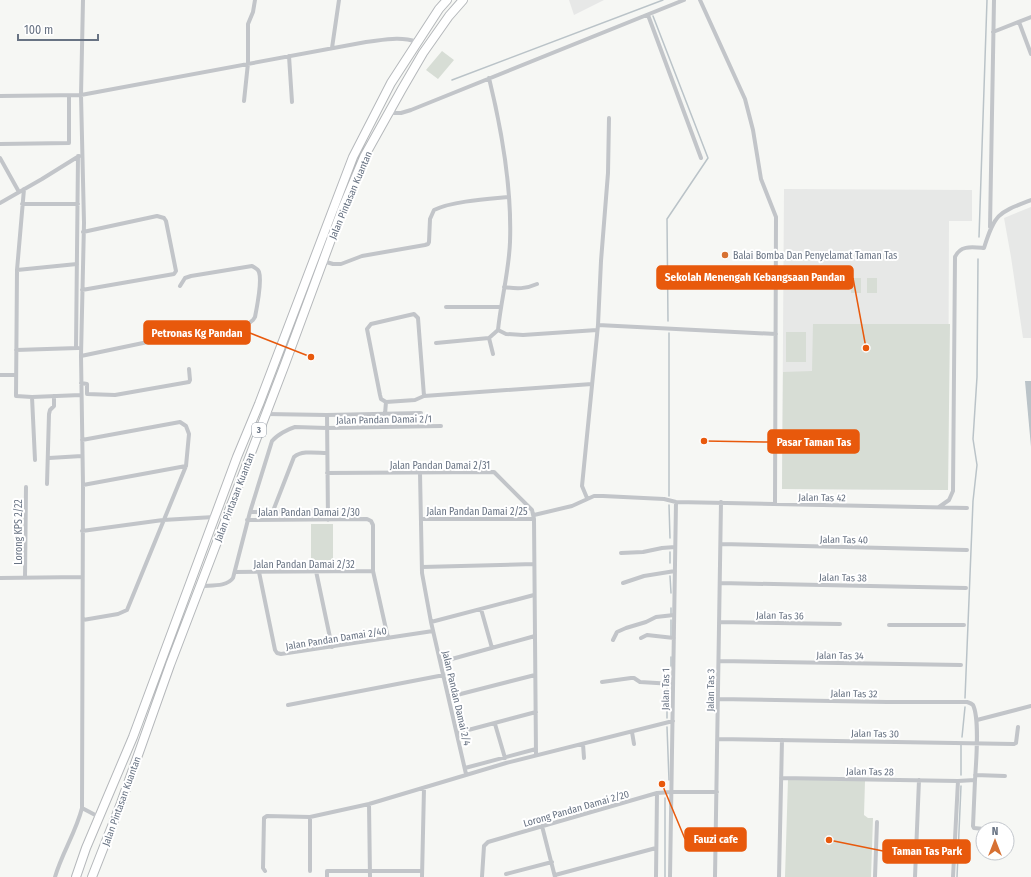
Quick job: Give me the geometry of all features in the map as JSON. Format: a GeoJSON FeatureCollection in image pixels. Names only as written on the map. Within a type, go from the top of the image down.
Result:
{"type":"FeatureCollection","features":[{"type":"Feature","properties":{"kind":"highway","name":"Jalan Pintasan Kuantan"},"geometry":{"type":"LineString","coordinates":[[76,877],[99,817],[133,737],[215,517],[353,157],[391,83],[439,9],[447,0]]}},
{"type":"Feature","properties":{"kind":"highway","name":"Jalan Pintasan Kuantan"},"geometry":{"type":"LineString","coordinates":[[92,877],[121,803],[154,708],[324,261],[343,207],[364,157],[423,53],[448,16],[463,0]]}},
{"type":"Feature","properties":{"kind":"street"},"geometry":{"type":"LineString","coordinates":[[55,877],[62,856],[79,821],[82,808],[83,485],[81,356],[83,154],[81,95],[83,0]]}},
{"type":"Feature","properties":{"kind":"street"},"geometry":{"type":"LineString","coordinates":[[244,101],[248,63],[248,28],[253,12],[254,0]]}},
{"type":"Feature","properties":{"kind":"street"},"geometry":{"type":"LineString","coordinates":[[332,48],[339,0]]}},
{"type":"Feature","properties":{"kind":"street"},"geometry":{"type":"LineString","coordinates":[[389,112],[401,113],[411,110],[684,0]]}},
{"type":"Feature","properties":{"kind":"street"},"geometry":{"type":"LineString","coordinates":[[700,0],[745,99],[753,130],[761,179],[776,213],[775,504]]}},
{"type":"Feature","properties":{"kind":"street"},"geometry":{"type":"LineString","coordinates":[[939,508],[949,500],[953,491],[955,257],[958,252],[964,248],[984,248],[990,227],[994,0]]}},
{"type":"Feature","properties":{"kind":"street"},"geometry":{"type":"LineString","coordinates":[[648,15],[701,158]]}},
{"type":"Feature","properties":{"kind":"street"},"geometry":{"type":"LineString","coordinates":[[993,32],[1031,17]]}},
{"type":"Feature","properties":{"kind":"street"},"geometry":{"type":"LineString","coordinates":[[1019,22],[1031,54]]}},
{"type":"Feature","properties":{"kind":"street"},"geometry":{"type":"LineString","coordinates":[[0,96],[81,95],[332,48],[397,38],[417,42]]}},
{"type":"Feature","properties":{"kind":"street"},"geometry":{"type":"LineString","coordinates":[[289,56],[292,102]]}},
{"type":"Feature","properties":{"kind":"street"},"geometry":{"type":"LineString","coordinates":[[436,342],[489,338],[498,330],[510,243],[509,197],[500,129],[489,78]]}},
{"type":"Feature","properties":{"kind":"street"},"geometry":{"type":"LineString","coordinates":[[0,144],[69,143],[69,96]]}},
{"type":"Feature","properties":{"kind":"street"},"geometry":{"type":"LineString","coordinates":[[587,498],[582,486],[598,328],[608,173],[609,118]]}},
{"type":"Feature","properties":{"kind":"street"},"geometry":{"type":"LineString","coordinates":[[0,203],[83,154]]}},
{"type":"Feature","properties":{"kind":"street"},"geometry":{"type":"LineString","coordinates":[[76,348],[78,156]]}},
{"type":"Feature","properties":{"kind":"street"},"geometry":{"type":"LineString","coordinates":[[0,158],[19,192]]}},
{"type":"Feature","properties":{"kind":"street"},"geometry":{"type":"LineString","coordinates":[[24,189],[17,270],[16,396],[32,397],[81,395]]}},
{"type":"Feature","properties":{"kind":"street"},"geometry":{"type":"LineString","coordinates":[[324,261],[333,264],[341,264],[362,256],[425,246],[429,242],[430,218],[434,210],[478,200],[509,197]]}},
{"type":"Feature","properties":{"kind":"street"},"geometry":{"type":"LineString","coordinates":[[990,227],[1006,209],[1031,200]]}},
{"type":"Feature","properties":{"kind":"street"},"geometry":{"type":"LineString","coordinates":[[22,204],[78,204]]}},
{"type":"Feature","properties":{"kind":"street"},"geometry":{"type":"LineString","coordinates":[[82,290],[174,274],[176,271],[166,220],[164,218],[157,216],[83,232]]}},
{"type":"Feature","properties":{"kind":"street"},"geometry":{"type":"LineString","coordinates":[[17,270],[77,264]]}},
{"type":"Feature","properties":{"kind":"street"},"geometry":{"type":"LineString","coordinates":[[81,356],[186,334],[248,324],[255,317],[260,273],[257,268],[252,266],[191,276],[184,278],[180,286]]}},
{"type":"Feature","properties":{"kind":"street"},"geometry":{"type":"LineString","coordinates":[[504,287],[518,289],[528,288],[537,284]]}},
{"type":"Feature","properties":{"kind":"street"},"geometry":{"type":"LineString","coordinates":[[446,307],[500,307]]}},
{"type":"Feature","properties":{"kind":"street"},"geometry":{"type":"LineString","coordinates":[[424,396],[418,318],[414,314],[371,324],[367,329],[381,399],[386,402],[414,400],[424,396],[592,384]]}},
{"type":"Feature","properties":{"kind":"street"},"geometry":{"type":"LineString","coordinates":[[498,330],[506,334],[523,335],[598,328],[776,334]]}},
{"type":"Feature","properties":{"kind":"street"},"geometry":{"type":"LineString","coordinates":[[489,338],[493,354]]}},
{"type":"Feature","properties":{"kind":"street"},"geometry":{"type":"LineString","coordinates":[[16,350],[82,348]]}},
{"type":"Feature","properties":{"kind":"street"},"geometry":{"type":"LineString","coordinates":[[81,383],[88,384],[87,394],[115,395],[189,382],[189,370]]}},
{"type":"Feature","properties":{"kind":"street"},"geometry":{"type":"LineString","coordinates":[[0,375],[16,375]]}},
{"type":"Feature","properties":{"kind":"street"},"geometry":{"type":"LineString","coordinates":[[47,484],[49,458],[49,414],[50,410],[54,406],[54,396]]}},
{"type":"Feature","properties":{"kind":"street"},"geometry":{"type":"LineString","coordinates":[[32,397],[35,460]]}},
{"type":"Feature","properties":{"kind":"street"},"geometry":{"type":"LineString","coordinates":[[386,402],[386,414]]}},
{"type":"Feature","properties":{"kind":"street"},"geometry":{"type":"LineString","coordinates":[[265,414],[327,415],[421,413]]}},
{"type":"Feature","properties":{"kind":"street"},"geometry":{"type":"LineString","coordinates":[[327,415],[328,520]]}},
{"type":"Feature","properties":{"kind":"street"},"geometry":{"type":"LineString","coordinates":[[82,440],[180,422],[186,426],[189,434],[186,466],[127,610],[118,614],[83,620]]}},
{"type":"Feature","properties":{"kind":"street","name":"Jalan Pandan Damai 2/1"},"geometry":{"type":"LineString","coordinates":[[235,572],[247,520],[272,441],[275,438],[291,428],[441,426]]}},
{"type":"Feature","properties":{"kind":"street"},"geometry":{"type":"LineString","coordinates":[[273,511],[294,457],[297,454],[302,453],[327,453]]}},
{"type":"Feature","properties":{"kind":"street"},"geometry":{"type":"LineString","coordinates":[[49,458],[82,456]]}},
{"type":"Feature","properties":{"kind":"street"},"geometry":{"type":"LineString","coordinates":[[83,485],[186,466]]}},
{"type":"Feature","properties":{"kind":"street","name":"Jalan Pandan Damai 2/31"},"geometry":{"type":"LineString","coordinates":[[327,473],[494,472],[532,510],[534,517]]}},
{"type":"Feature","properties":{"kind":"street","name":"Jalan Pandan Damai 2/4"},"geometry":{"type":"LineString","coordinates":[[420,473],[422,567],[431,622],[466,774]]}},
{"type":"Feature","properties":{"kind":"street","name":"Lorong KPS 2/22"},"geometry":{"type":"LineString","coordinates":[[26,487],[26,578]]}},
{"type":"Feature","properties":{"kind":"street","name":"Jalan Tas 42"},"geometry":{"type":"LineString","coordinates":[[587,498],[603,496],[664,499],[676,502],[967,508]]}},
{"type":"Feature","properties":{"kind":"street","name":"Jalan Pandan Damai 2/25"},"geometry":{"type":"LineString","coordinates":[[421,519],[534,517],[572,506],[587,498]]}},
{"type":"Feature","properties":{"kind":"street","name":"Jalan Tas 1"},"geometry":{"type":"LineString","coordinates":[[670,877],[676,502]]}},
{"type":"Feature","properties":{"kind":"street","name":"Jalan Tas 3"},"geometry":{"type":"LineString","coordinates":[[715,877],[721,502]]}},
{"type":"Feature","properties":{"kind":"street"},"geometry":{"type":"LineString","coordinates":[[250,512],[328,512]]}},
{"type":"Feature","properties":{"kind":"street"},"geometry":{"type":"LineString","coordinates":[[82,531],[163,520],[215,517]]}},
{"type":"Feature","properties":{"kind":"street"},"geometry":{"type":"LineString","coordinates":[[534,517],[536,755]]}},
{"type":"Feature","properties":{"kind":"street","name":"Jalan Pandan Damai 2/30"},"geometry":{"type":"LineString","coordinates":[[247,520],[367,519],[371,521],[373,525],[373,571],[388,638]]}},
{"type":"Feature","properties":{"kind":"street","name":"Jalan Tas 40"},"geometry":{"type":"LineString","coordinates":[[721,544],[968,550]]}},
{"type":"Feature","properties":{"kind":"street"},"geometry":{"type":"LineString","coordinates":[[620,552],[643,552],[675,547]]}},
{"type":"Feature","properties":{"kind":"street"},"geometry":{"type":"LineString","coordinates":[[422,567],[534,564]]}},
{"type":"Feature","properties":{"kind":"street","name":"Jalan Pandan Damai 2/32"},"geometry":{"type":"LineString","coordinates":[[235,572],[373,571]]}},
{"type":"Feature","properties":{"kind":"street"},"geometry":{"type":"LineString","coordinates":[[623,583],[644,576],[675,571]]}},
{"type":"Feature","properties":{"kind":"street"},"geometry":{"type":"LineString","coordinates":[[201,586],[228,583],[233,578],[235,572]]}},
{"type":"Feature","properties":{"kind":"street","name":"Jalan Pandan Damai 2/40"},"geometry":{"type":"LineString","coordinates":[[259,572],[275,650],[277,653],[281,654],[332,647],[433,631]]}},
{"type":"Feature","properties":{"kind":"street"},"geometry":{"type":"LineString","coordinates":[[316,572],[332,647]]}},
{"type":"Feature","properties":{"kind":"street"},"geometry":{"type":"LineString","coordinates":[[0,578],[82,577]]}},
{"type":"Feature","properties":{"kind":"street","name":"Jalan Tas 38"},"geometry":{"type":"LineString","coordinates":[[720,583],[966,588]]}},
{"type":"Feature","properties":{"kind":"street"},"geometry":{"type":"LineString","coordinates":[[431,622],[534,595]]}},
{"type":"Feature","properties":{"kind":"street"},"geometry":{"type":"LineString","coordinates":[[481,609],[492,648]]}},
{"type":"Feature","properties":{"kind":"street"},"geometry":{"type":"LineString","coordinates":[[613,640],[617,632],[626,628],[646,622],[656,617],[674,615]]}},
{"type":"Feature","properties":{"kind":"street","name":"Jalan Tas 36"},"geometry":{"type":"LineString","coordinates":[[719,622],[840,624]]}},
{"type":"Feature","properties":{"kind":"street"},"geometry":{"type":"LineString","coordinates":[[889,625],[964,625]]}},
{"type":"Feature","properties":{"kind":"street"},"geometry":{"type":"LineString","coordinates":[[641,638],[647,635],[674,638]]}},
{"type":"Feature","properties":{"kind":"street"},"geometry":{"type":"LineString","coordinates":[[441,662],[535,636]]}},
{"type":"Feature","properties":{"kind":"street","name":"Jalan Tas 34"},"geometry":{"type":"LineString","coordinates":[[719,661],[961,665]]}},
{"type":"Feature","properties":{"kind":"street"},"geometry":{"type":"LineString","coordinates":[[288,706],[444,675]]}},
{"type":"Feature","properties":{"kind":"street"},"geometry":{"type":"LineString","coordinates":[[449,697],[535,675]]}},
{"type":"Feature","properties":{"kind":"street"},"geometry":{"type":"LineString","coordinates":[[602,682],[634,678],[640,682],[673,684]]}},
{"type":"Feature","properties":{"kind":"street","name":"Jalan Tas 32"},"geometry":{"type":"LineString","coordinates":[[718,699],[968,702],[972,705],[977,720]]}},
{"type":"Feature","properties":{"kind":"street"},"geometry":{"type":"LineString","coordinates":[[975,828],[973,826],[977,720],[1031,706]]}},
{"type":"Feature","properties":{"kind":"street"},"geometry":{"type":"LineString","coordinates":[[457,733],[536,712]]}},
{"type":"Feature","properties":{"kind":"street"},"geometry":{"type":"LineString","coordinates":[[265,871],[263,868],[266,816],[310,817],[369,804],[506,763],[673,721]]}},
{"type":"Feature","properties":{"kind":"street"},"geometry":{"type":"LineString","coordinates":[[495,724],[506,763]]}},
{"type":"Feature","properties":{"kind":"street","name":"Jalan Tas 30"},"geometry":{"type":"LineString","coordinates":[[717,739],[1016,743],[1018,727]]}},
{"type":"Feature","properties":{"kind":"street"},"geometry":{"type":"LineString","coordinates":[[632,732],[634,744]]}},
{"type":"Feature","properties":{"kind":"street"},"geometry":{"type":"LineString","coordinates":[[779,877],[782,740]]}},
{"type":"Feature","properties":{"kind":"street"},"geometry":{"type":"LineString","coordinates":[[583,744],[584,758]]}},
{"type":"Feature","properties":{"kind":"street"},"geometry":{"type":"LineString","coordinates":[[465,768],[536,750]]}},
{"type":"Feature","properties":{"kind":"street"},"geometry":{"type":"LineString","coordinates":[[975,775],[1005,776]]}},
{"type":"Feature","properties":{"kind":"street","name":"Jalan Tas 28"},"geometry":{"type":"LineString","coordinates":[[781,778],[975,780]]}},
{"type":"Feature","properties":{"kind":"street"},"geometry":{"type":"LineString","coordinates":[[915,877],[919,780]]}},
{"type":"Feature","properties":{"kind":"street"},"geometry":{"type":"LineString","coordinates":[[953,877],[958,780]]}},
{"type":"Feature","properties":{"kind":"street"},"geometry":{"type":"LineString","coordinates":[[422,877],[424,788]]}},
{"type":"Feature","properties":{"kind":"street","name":"Lorong Pandan Damai 2/20"},"geometry":{"type":"LineString","coordinates":[[482,877],[486,843],[657,793],[716,792]]}},
{"type":"Feature","properties":{"kind":"street"},"geometry":{"type":"LineString","coordinates":[[656,877],[657,793]]}},
{"type":"Feature","properties":{"kind":"street"},"geometry":{"type":"LineString","coordinates":[[369,804],[370,877]]}},
{"type":"Feature","properties":{"kind":"street"},"geometry":{"type":"LineString","coordinates":[[82,808],[99,817]]}},
{"type":"Feature","properties":{"kind":"street"},"geometry":{"type":"LineString","coordinates":[[310,817],[310,871]]}},
{"type":"Feature","properties":{"kind":"street"},"geometry":{"type":"LineString","coordinates":[[875,877],[877,822]]}},
{"type":"Feature","properties":{"kind":"street"},"geometry":{"type":"LineString","coordinates":[[542,826],[555,876],[656,848]]}},
{"type":"Feature","properties":{"kind":"street"},"geometry":{"type":"LineString","coordinates":[[506,874],[552,862]]}},
{"type":"Feature","properties":{"kind":"street"},"geometry":{"type":"LineString","coordinates":[[327,877],[327,871],[422,871]]}},
{"type":"Feature","properties":{"kind":"shaded area"},"geometry":{"type":"Polygon","coordinates":[[[569,0],[604,0],[574,15],[569,0]]]}},
{"type":"Feature","properties":{"kind":"shaded area"},"geometry":{"type":"Polygon","coordinates":[[[442,51],[454,60],[438,79],[426,70],[442,51]]]}},
{"type":"Feature","properties":{"kind":"shaded area"},"geometry":{"type":"Polygon","coordinates":[[[784,189],[972,190],[972,221],[949,221],[948,490],[782,489],[784,189]]]}},
{"type":"Feature","properties":{"kind":"shaded area"},"geometry":{"type":"Polygon","coordinates":[[[1031,207],[1031,338],[1023,338],[1004,218],[1031,207]]]}},
{"type":"Feature","properties":{"kind":"shaded area"},"geometry":{"type":"Polygon","coordinates":[[[851,278],[861,278],[861,293],[851,293],[851,278]]]}},
{"type":"Feature","properties":{"kind":"shaded area"},"geometry":{"type":"Polygon","coordinates":[[[867,278],[877,278],[877,293],[867,293],[867,278]]]}},
{"type":"Feature","properties":{"kind":"shaded area"},"geometry":{"type":"Polygon","coordinates":[[[813,324],[950,324],[948,490],[782,489],[783,372],[812,371],[813,324]]]}},
{"type":"Feature","properties":{"kind":"shaded area"},"geometry":{"type":"Polygon","coordinates":[[[786,332],[806,332],[806,362],[786,362],[786,332]]]}},
{"type":"Feature","properties":{"kind":"shaded area"},"geometry":{"type":"Polygon","coordinates":[[[1025,381],[1031,381],[1031,447],[1025,381]]]}},
{"type":"Feature","properties":{"kind":"shaded area"},"geometry":{"type":"Polygon","coordinates":[[[311,524],[333,524],[333,567],[311,567],[311,524]]]}},
{"type":"Feature","properties":{"kind":"shaded area"},"geometry":{"type":"Polygon","coordinates":[[[788,779],[865,781],[864,815],[868,818],[873,818],[871,877],[785,877],[788,779]]]}},
{"type":"Feature","properties":{"kind":"waterway"},"geometry":{"type":"LineString","coordinates":[[452,80],[663,0]]}},
{"type":"Feature","properties":{"kind":"waterway"},"geometry":{"type":"LineString","coordinates":[[979,237],[987,0]]}},
{"type":"Feature","properties":{"kind":"waterway"},"geometry":{"type":"LineString","coordinates":[[653,16],[708,158],[667,219],[668,321]]}},
{"type":"Feature","properties":{"kind":"waterway"},"geometry":{"type":"LineString","coordinates":[[965,698],[973,501],[977,465],[973,439],[977,377],[978,259]]}},
{"type":"Feature","properties":{"kind":"waterway"},"geometry":{"type":"LineString","coordinates":[[669,333],[669,496]]}},
{"type":"Feature","properties":{"kind":"waterway"},"geometry":{"type":"LineString","coordinates":[[669,505],[670,538]]}},
{"type":"Feature","properties":{"kind":"waterway"},"geometry":{"type":"LineString","coordinates":[[670,552],[670,563]]}},
{"type":"Feature","properties":{"kind":"waterway"},"geometry":{"type":"LineString","coordinates":[[670,576],[671,593]]}},
{"type":"Feature","properties":{"kind":"waterway"},"geometry":{"type":"LineString","coordinates":[[671,608],[671,614]]}},
{"type":"Feature","properties":{"kind":"waterway"},"geometry":{"type":"LineString","coordinates":[[671,620],[671,636]]}},
{"type":"Feature","properties":{"kind":"waterway"},"geometry":{"type":"LineString","coordinates":[[671,657],[671,666]]}},
{"type":"Feature","properties":{"kind":"waterway"},"geometry":{"type":"LineString","coordinates":[[667,688],[667,701]]}},
{"type":"Feature","properties":{"kind":"waterway"},"geometry":{"type":"LineString","coordinates":[[962,737],[965,707]]}},
{"type":"Feature","properties":{"kind":"waterway"},"geometry":{"type":"LineString","coordinates":[[667,711],[667,718]]}},
{"type":"Feature","properties":{"kind":"waterway"},"geometry":{"type":"LineString","coordinates":[[667,727],[669,780]]}},
{"type":"Feature","properties":{"kind":"waterway"},"geometry":{"type":"LineString","coordinates":[[961,745],[961,775]]}},
{"type":"Feature","properties":{"kind":"waterway"},"geometry":{"type":"LineString","coordinates":[[957,877],[961,786]]}},
{"type":"Feature","properties":{"kind":"waterway"},"geometry":{"type":"LineString","coordinates":[[665,798],[665,877]]}},
{"type":"Feature","properties":{"kind":"place","name":"Balai Bomba Dan Penyelamat Taman Tas"},"geometry":{"type":"Point","coordinates":[725,255]}},
{"type":"Feature","properties":{"kind":"place","name":"Sekolah Menengah Kebangsaan Pandan"},"geometry":{"type":"Point","coordinates":[866,348]}},
{"type":"Feature","properties":{"kind":"place","name":"Petronas Kg Pandan"},"geometry":{"type":"Point","coordinates":[311,357]}},
{"type":"Feature","properties":{"kind":"place","name":"Pasar Taman Tas"},"geometry":{"type":"Point","coordinates":[704,441]}},
{"type":"Feature","properties":{"kind":"place","name":"Fauzi cafe"},"geometry":{"type":"Point","coordinates":[662,784]}},
{"type":"Feature","properties":{"kind":"place","name":"Taman Tas Park"},"geometry":{"type":"Point","coordinates":[829,840]}}]}
